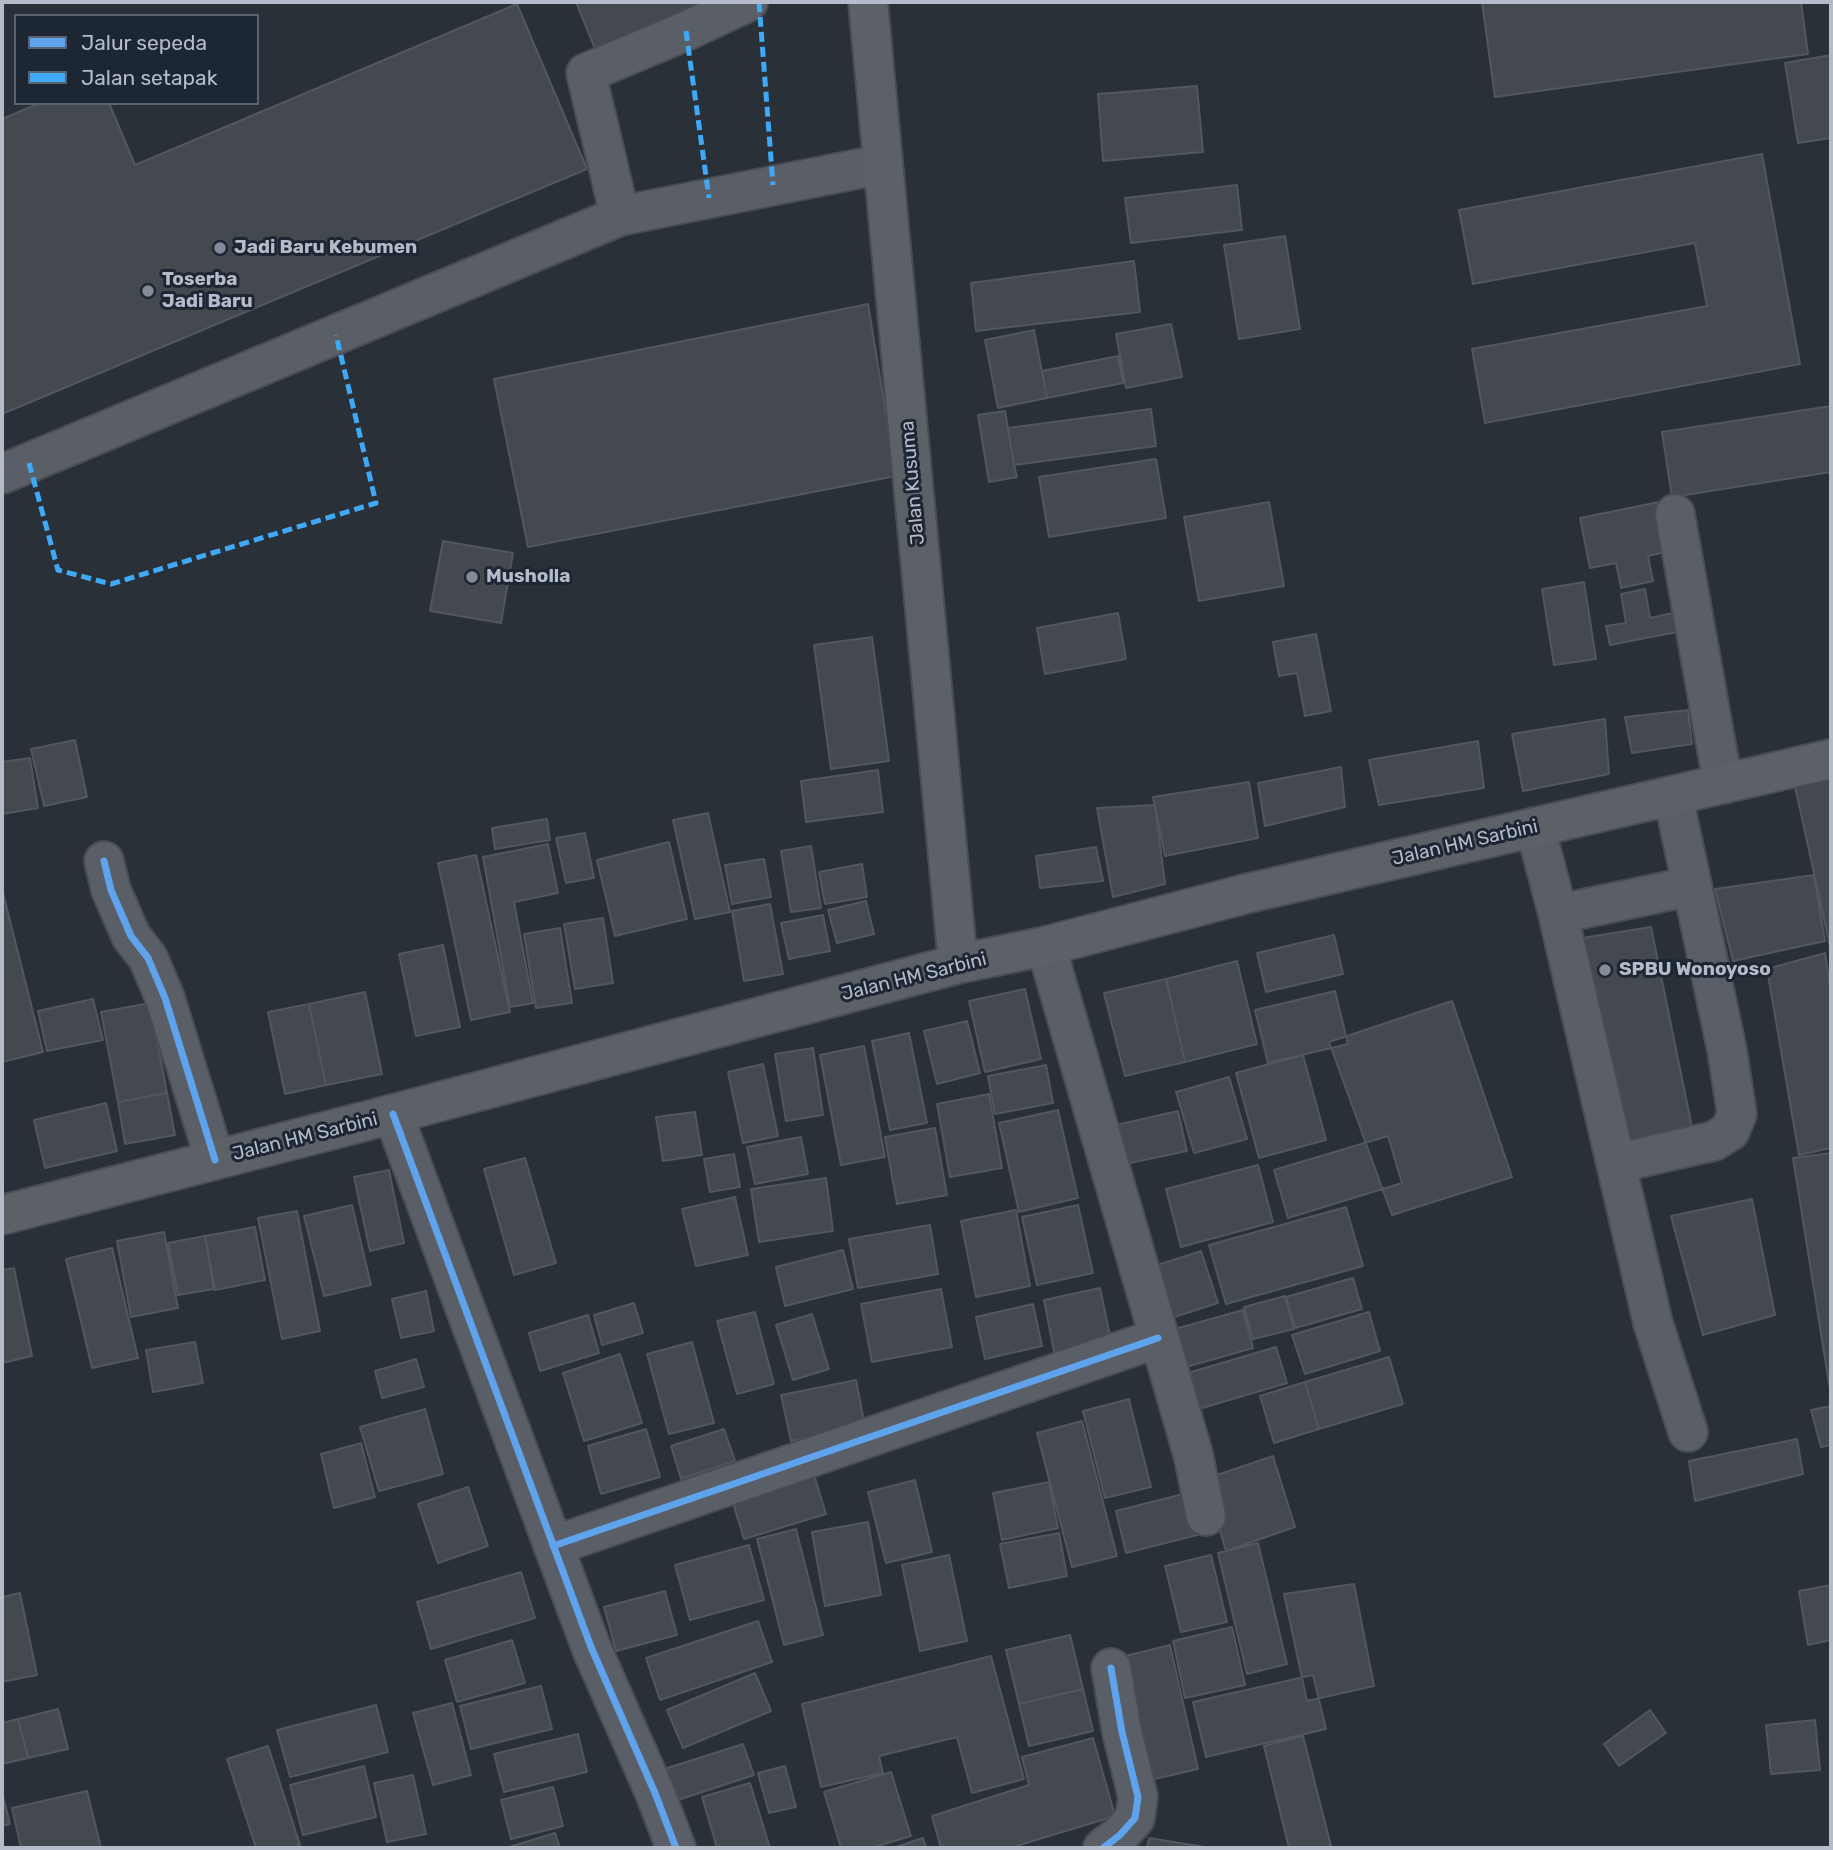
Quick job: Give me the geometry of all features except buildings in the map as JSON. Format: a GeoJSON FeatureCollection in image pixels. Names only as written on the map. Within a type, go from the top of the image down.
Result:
{"type":"FeatureCollection","features":[{"type":"Feature","properties":{"kind":"main road","name":"Jalan Kusuma"},"geometry":{"type":"LineString","coordinates":[[868,2],[958,964]]}},
{"type":"Feature","properties":{"kind":"main road","name":"Jalan HM Sarbini"},"geometry":{"type":"LineString","coordinates":[[2,1215],[958,964],[1046,946],[1245,894],[1723,784],[1829,768]]}},
{"type":"Feature","properties":{"kind":"street"},"geometry":{"type":"LineString","coordinates":[[620,216],[586,73],[748,2]]}},
{"type":"Feature","properties":{"kind":"street"},"geometry":{"type":"LineString","coordinates":[[2,474],[620,216],[883,164]]}},
{"type":"Feature","properties":{"kind":"street"},"geometry":{"type":"LineString","coordinates":[[1675,514],[1723,784]]}},
{"type":"Feature","properties":{"kind":"street"},"geometry":{"type":"LineString","coordinates":[[1617,1163],[1714,1141],[1730,1131],[1737,1114],[1727,1050],[1673,796]]}},
{"type":"Feature","properties":{"kind":"street"},"geometry":{"type":"LineString","coordinates":[[1535,827],[1558,914],[1653,1323],[1688,1432]]}},
{"type":"Feature","properties":{"kind":"street"},"geometry":{"type":"LineString","coordinates":[[104,861],[111,890],[131,936],[148,958],[165,998],[215,1160]]}},
{"type":"Feature","properties":{"kind":"street"},"geometry":{"type":"LineString","coordinates":[[1558,914],[1692,886]]}},
{"type":"Feature","properties":{"kind":"street"},"geometry":{"type":"LineString","coordinates":[[1046,946],[1193,1454],[1206,1516]]}},
{"type":"Feature","properties":{"kind":"street"},"geometry":{"type":"LineString","coordinates":[[393,1114],[591,1647],[676,1848]]}},
{"type":"Feature","properties":{"kind":"street"},"geometry":{"type":"LineString","coordinates":[[553,1546],[1158,1338]]}},
{"type":"Feature","properties":{"kind":"street"},"geometry":{"type":"LineString","coordinates":[[1103,1848],[1120,1835],[1135,1818],[1138,1797],[1122,1732],[1111,1668]]}},
{"type":"Feature","properties":{"kind":"marked path"},"geometry":{"type":"LineString","coordinates":[[759,2],[773,185]]}},
{"type":"Feature","properties":{"kind":"marked path"},"geometry":{"type":"LineString","coordinates":[[686,31],[709,198]]}},
{"type":"Feature","properties":{"kind":"marked path"},"geometry":{"type":"LineString","coordinates":[[29,463],[58,570],[111,584],[376,503],[336,335]]}},
{"type":"Feature","properties":{"kind":"cycle path"},"geometry":{"type":"LineString","coordinates":[[104,861],[111,890],[131,936],[148,958],[165,998],[215,1160]]}},
{"type":"Feature","properties":{"kind":"cycle path"},"geometry":{"type":"LineString","coordinates":[[393,1114],[591,1647],[676,1848]]}},
{"type":"Feature","properties":{"kind":"cycle path"},"geometry":{"type":"LineString","coordinates":[[553,1546],[1158,1338]]}},
{"type":"Feature","properties":{"kind":"cycle path"},"geometry":{"type":"LineString","coordinates":[[1103,1848],[1120,1835],[1135,1818],[1138,1797],[1122,1732],[1111,1668]]}},
{"type":"Feature","properties":{"kind":"place","name":"Jadi Baru Kebumen"},"geometry":{"type":"Point","coordinates":[220,248]}},
{"type":"Feature","properties":{"kind":"place","name":"Toserba Jadi Baru"},"geometry":{"type":"Point","coordinates":[148,291]}},
{"type":"Feature","properties":{"kind":"place","name":"Musholla"},"geometry":{"type":"Point","coordinates":[472,577]}},
{"type":"Feature","properties":{"kind":"place","name":"SPBU Wonoyoso"},"geometry":{"type":"Point","coordinates":[1605,970]}}]}
